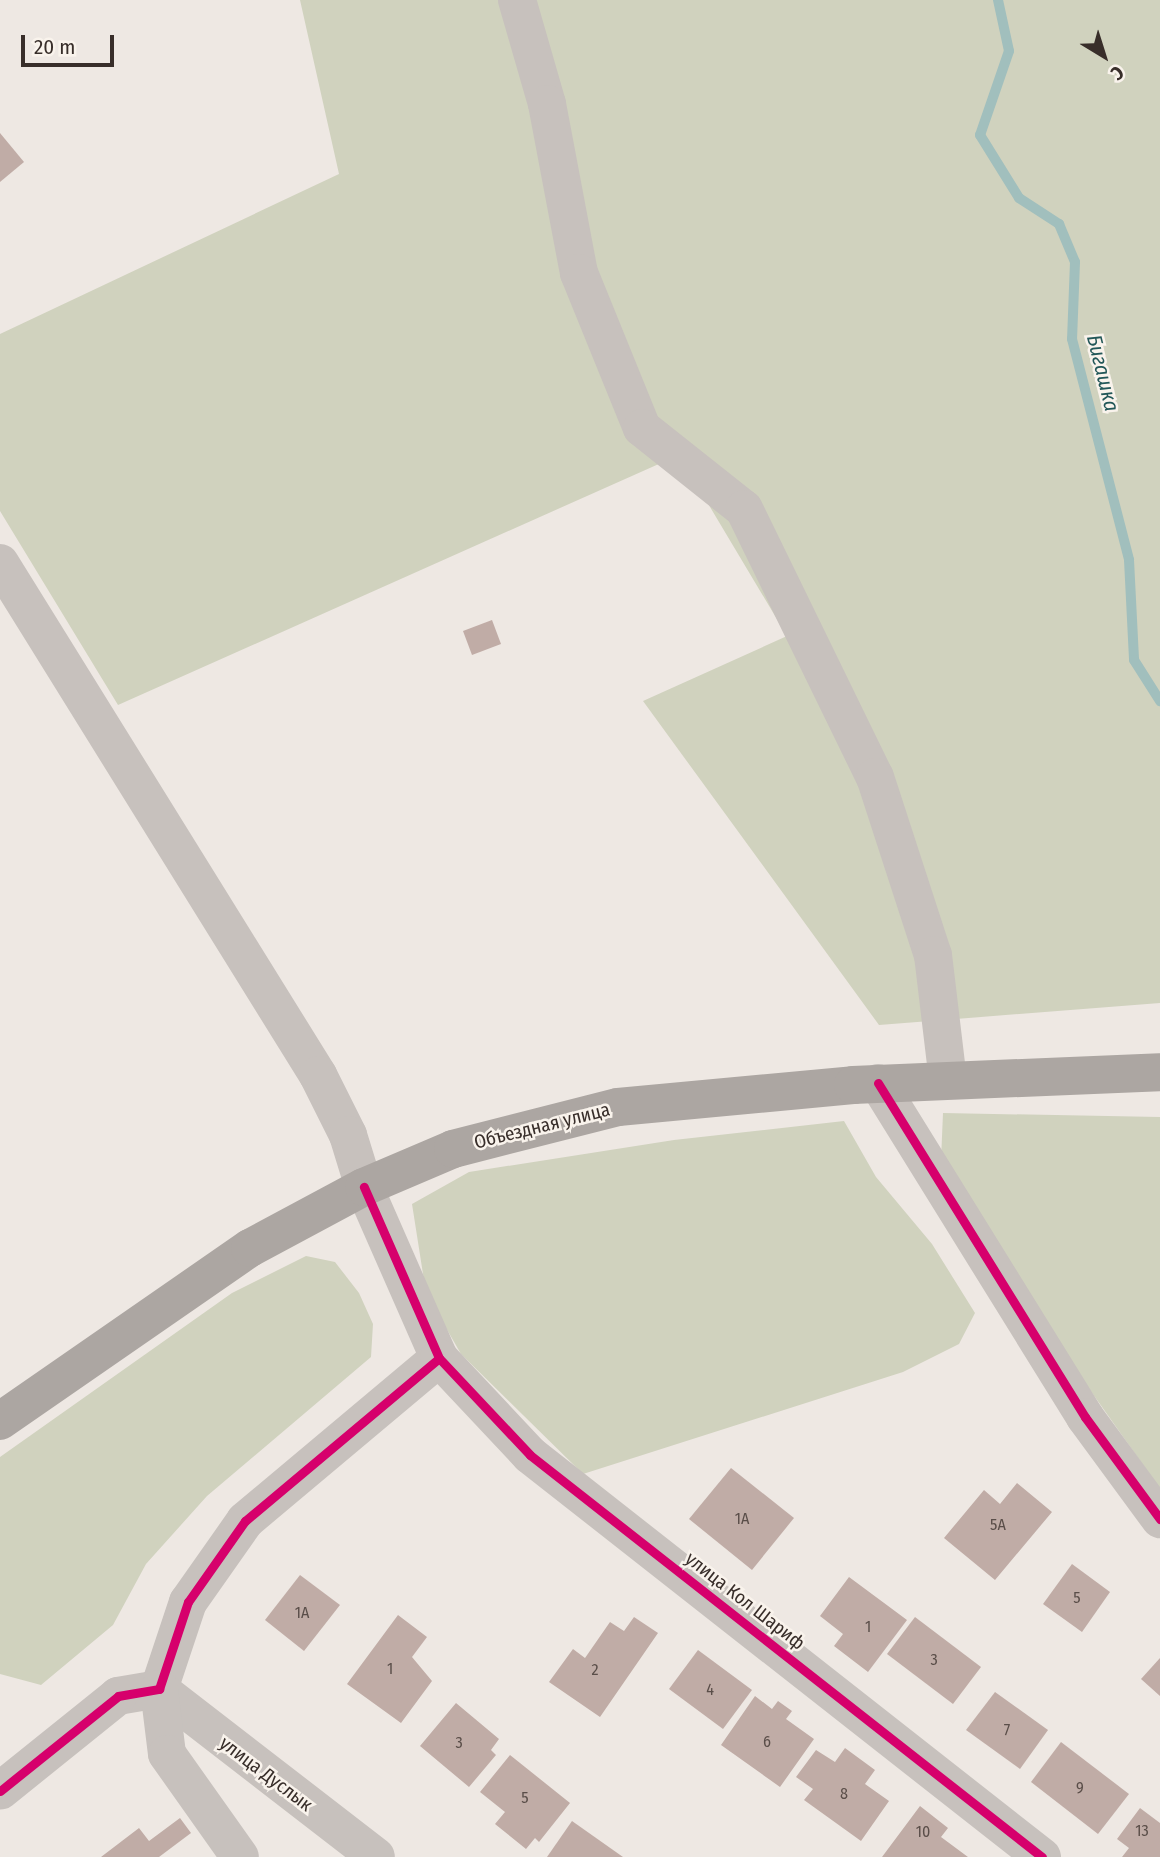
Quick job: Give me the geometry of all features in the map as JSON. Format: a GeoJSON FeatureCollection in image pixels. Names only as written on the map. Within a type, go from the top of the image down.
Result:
{"type":"FeatureCollection","features":[{"type":"Feature","properties":{"kind":"main road","name":"Объездная улица"},"geometry":{"type":"LineString","coordinates":[[0,1421],[250,1248],[364,1187],[453,1149],[618,1107],[878,1083],[1160,1072]]}},
{"type":"Feature","properties":{"kind":"street"},"geometry":{"type":"LineString","coordinates":[[517,0],[547,104],[579,273],[642,428],[744,509],[875,777],[933,954],[948,1080]]}},
{"type":"Feature","properties":{"kind":"street","name":"улица Кол Шариф"},"geometry":{"type":"LineString","coordinates":[[0,563],[318,1075],[348,1135],[364,1187],[439,1358],[530,1455],[1042,1857]]}},
{"type":"Feature","properties":{"kind":"street"},"geometry":{"type":"LineString","coordinates":[[878,1083],[1085,1417],[1160,1519]]}},
{"type":"Feature","properties":{"kind":"street"},"geometry":{"type":"LineString","coordinates":[[240,1857],[167,1754],[159,1689],[188,1602],[245,1521],[439,1358]]}},
{"type":"Feature","properties":{"kind":"street"},"geometry":{"type":"LineString","coordinates":[[0,1791],[118,1696],[177,1635]]}},
{"type":"Feature","properties":{"kind":"street"},"geometry":{"type":"LineString","coordinates":[[118,1696],[159,1689]]}},
{"type":"Feature","properties":{"kind":"street","name":"улица Дуслык"},"geometry":{"type":"LineString","coordinates":[[159,1689],[376,1857]]}},
{"type":"Feature","properties":{"kind":"green space"},"geometry":{"type":"Polygon","coordinates":[[[300,0],[1160,0],[1160,1003],[879,1025],[643,701],[787,636],[679,455],[118,705],[0,511],[0,334],[339,174],[300,0]]]}},
{"type":"Feature","properties":{"kind":"green space"},"geometry":{"type":"Polygon","coordinates":[[[943,1113],[1160,1117],[1160,1489],[1054,1339],[941,1160],[943,1113]]]}},
{"type":"Feature","properties":{"kind":"green space"},"geometry":{"type":"Polygon","coordinates":[[[844,1121],[876,1177],[932,1244],[975,1313],[959,1344],[903,1372],[583,1474],[461,1354],[426,1293],[412,1204],[469,1172],[674,1140],[844,1121]]]}},
{"type":"Feature","properties":{"kind":"green space"},"geometry":{"type":"Polygon","coordinates":[[[306,1256],[335,1262],[359,1293],[373,1324],[371,1357],[207,1496],[146,1564],[113,1625],[41,1685],[0,1674],[0,1457],[232,1293],[306,1256]]]}},
{"type":"Feature","properties":{"kind":"building"},"geometry":{"type":"Polygon","coordinates":[[[0,133],[24,162],[0,182],[0,133]]]}},
{"type":"Feature","properties":{"kind":"building"},"geometry":{"type":"Polygon","coordinates":[[[492,620],[501,644],[472,655],[463,631],[492,620]]]}},
{"type":"Feature","properties":{"kind":"building"},"geometry":{"type":"Polygon","coordinates":[[[731,1468],[794,1518],[752,1570],[689,1519],[731,1468]]]}},
{"type":"Feature","properties":{"kind":"building"},"geometry":{"type":"Polygon","coordinates":[[[1017,1483],[1052,1512],[995,1580],[944,1538],[984,1490],[1000,1504],[1017,1483]]]}},
{"type":"Feature","properties":{"kind":"building"},"geometry":{"type":"Polygon","coordinates":[[[1072,1564],[1110,1592],[1082,1632],[1043,1604],[1072,1564]]]}},
{"type":"Feature","properties":{"kind":"building"},"geometry":{"type":"Polygon","coordinates":[[[300,1575],[340,1605],[304,1651],[265,1620],[300,1575]]]}},
{"type":"Feature","properties":{"kind":"building"},"geometry":{"type":"Polygon","coordinates":[[[849,1577],[907,1620],[868,1672],[834,1646],[843,1634],[820,1616],[849,1577]]]}},
{"type":"Feature","properties":{"kind":"building"},"geometry":{"type":"Polygon","coordinates":[[[398,1615],[427,1637],[412,1657],[432,1681],[401,1723],[347,1684],[398,1615]]]}},
{"type":"Feature","properties":{"kind":"building"},"geometry":{"type":"Polygon","coordinates":[[[634,1617],[658,1633],[600,1717],[549,1682],[573,1649],[585,1658],[610,1622],[624,1631],[634,1617]]]}},
{"type":"Feature","properties":{"kind":"building"},"geometry":{"type":"Polygon","coordinates":[[[915,1617],[981,1667],[953,1704],[887,1654],[915,1617]]]}},
{"type":"Feature","properties":{"kind":"building"},"geometry":{"type":"Polygon","coordinates":[[[698,1650],[752,1690],[723,1729],[669,1689],[698,1650]]]}},
{"type":"Feature","properties":{"kind":"building"},"geometry":{"type":"Polygon","coordinates":[[[1160,1658],[1160,1696],[1141,1679],[1160,1658]]]}},
{"type":"Feature","properties":{"kind":"building"},"geometry":{"type":"Polygon","coordinates":[[[995,1692],[1048,1730],[1020,1769],[966,1730],[995,1692]]]}},
{"type":"Feature","properties":{"kind":"building"},"geometry":{"type":"Polygon","coordinates":[[[755,1696],[772,1709],[778,1701],[792,1711],[786,1719],[814,1739],[780,1787],[721,1745],[755,1696]]]}},
{"type":"Feature","properties":{"kind":"building"},"geometry":{"type":"Polygon","coordinates":[[[456,1703],[499,1739],[491,1750],[496,1755],[469,1787],[420,1746],[456,1703]]]}},
{"type":"Feature","properties":{"kind":"building"},"geometry":{"type":"Polygon","coordinates":[[[1061,1742],[1129,1794],[1098,1834],[1031,1782],[1061,1742]]]}},
{"type":"Feature","properties":{"kind":"building"},"geometry":{"type":"Polygon","coordinates":[[[845,1748],[875,1770],[865,1784],[889,1801],[861,1841],[804,1800],[813,1789],[796,1777],[816,1750],[835,1762],[845,1748]]]}},
{"type":"Feature","properties":{"kind":"building"},"geometry":{"type":"Polygon","coordinates":[[[510,1755],[570,1803],[539,1842],[535,1838],[526,1849],[495,1824],[505,1812],[480,1792],[510,1755]]]}},
{"type":"Feature","properties":{"kind":"building"},"geometry":{"type":"Polygon","coordinates":[[[920,1806],[948,1828],[941,1837],[968,1857],[882,1857],[920,1806]]]}},
{"type":"Feature","properties":{"kind":"building"},"geometry":{"type":"Polygon","coordinates":[[[1140,1808],[1160,1823],[1160,1857],[1122,1857],[1129,1848],[1117,1839],[1140,1808]]]}},
{"type":"Feature","properties":{"kind":"building"},"geometry":{"type":"Polygon","coordinates":[[[180,1818],[191,1833],[159,1857],[101,1857],[139,1828],[149,1841],[180,1818]]]}},
{"type":"Feature","properties":{"kind":"building"},"geometry":{"type":"Polygon","coordinates":[[[572,1821],[623,1857],[547,1857],[572,1821]]]}},
{"type":"Feature","properties":{"kind":"waterway","name":"Бигашка"},"geometry":{"type":"LineString","coordinates":[[998,0],[1009,51],[980,135],[1019,198],[1059,224],[1075,262],[1072,339],[1129,560],[1134,660],[1160,701]]}},
{"type":"Feature","properties":{"kind":"cycle path"},"geometry":{"type":"LineString","coordinates":[[878,1083],[1085,1417],[1160,1519]]}},
{"type":"Feature","properties":{"kind":"cycle path"},"geometry":{"type":"LineString","coordinates":[[0,1791],[118,1696],[159,1689],[188,1602],[245,1521],[439,1358],[364,1187]]}},
{"type":"Feature","properties":{"kind":"cycle path"},"geometry":{"type":"LineString","coordinates":[[439,1358],[530,1455],[1042,1857]]}}]}
